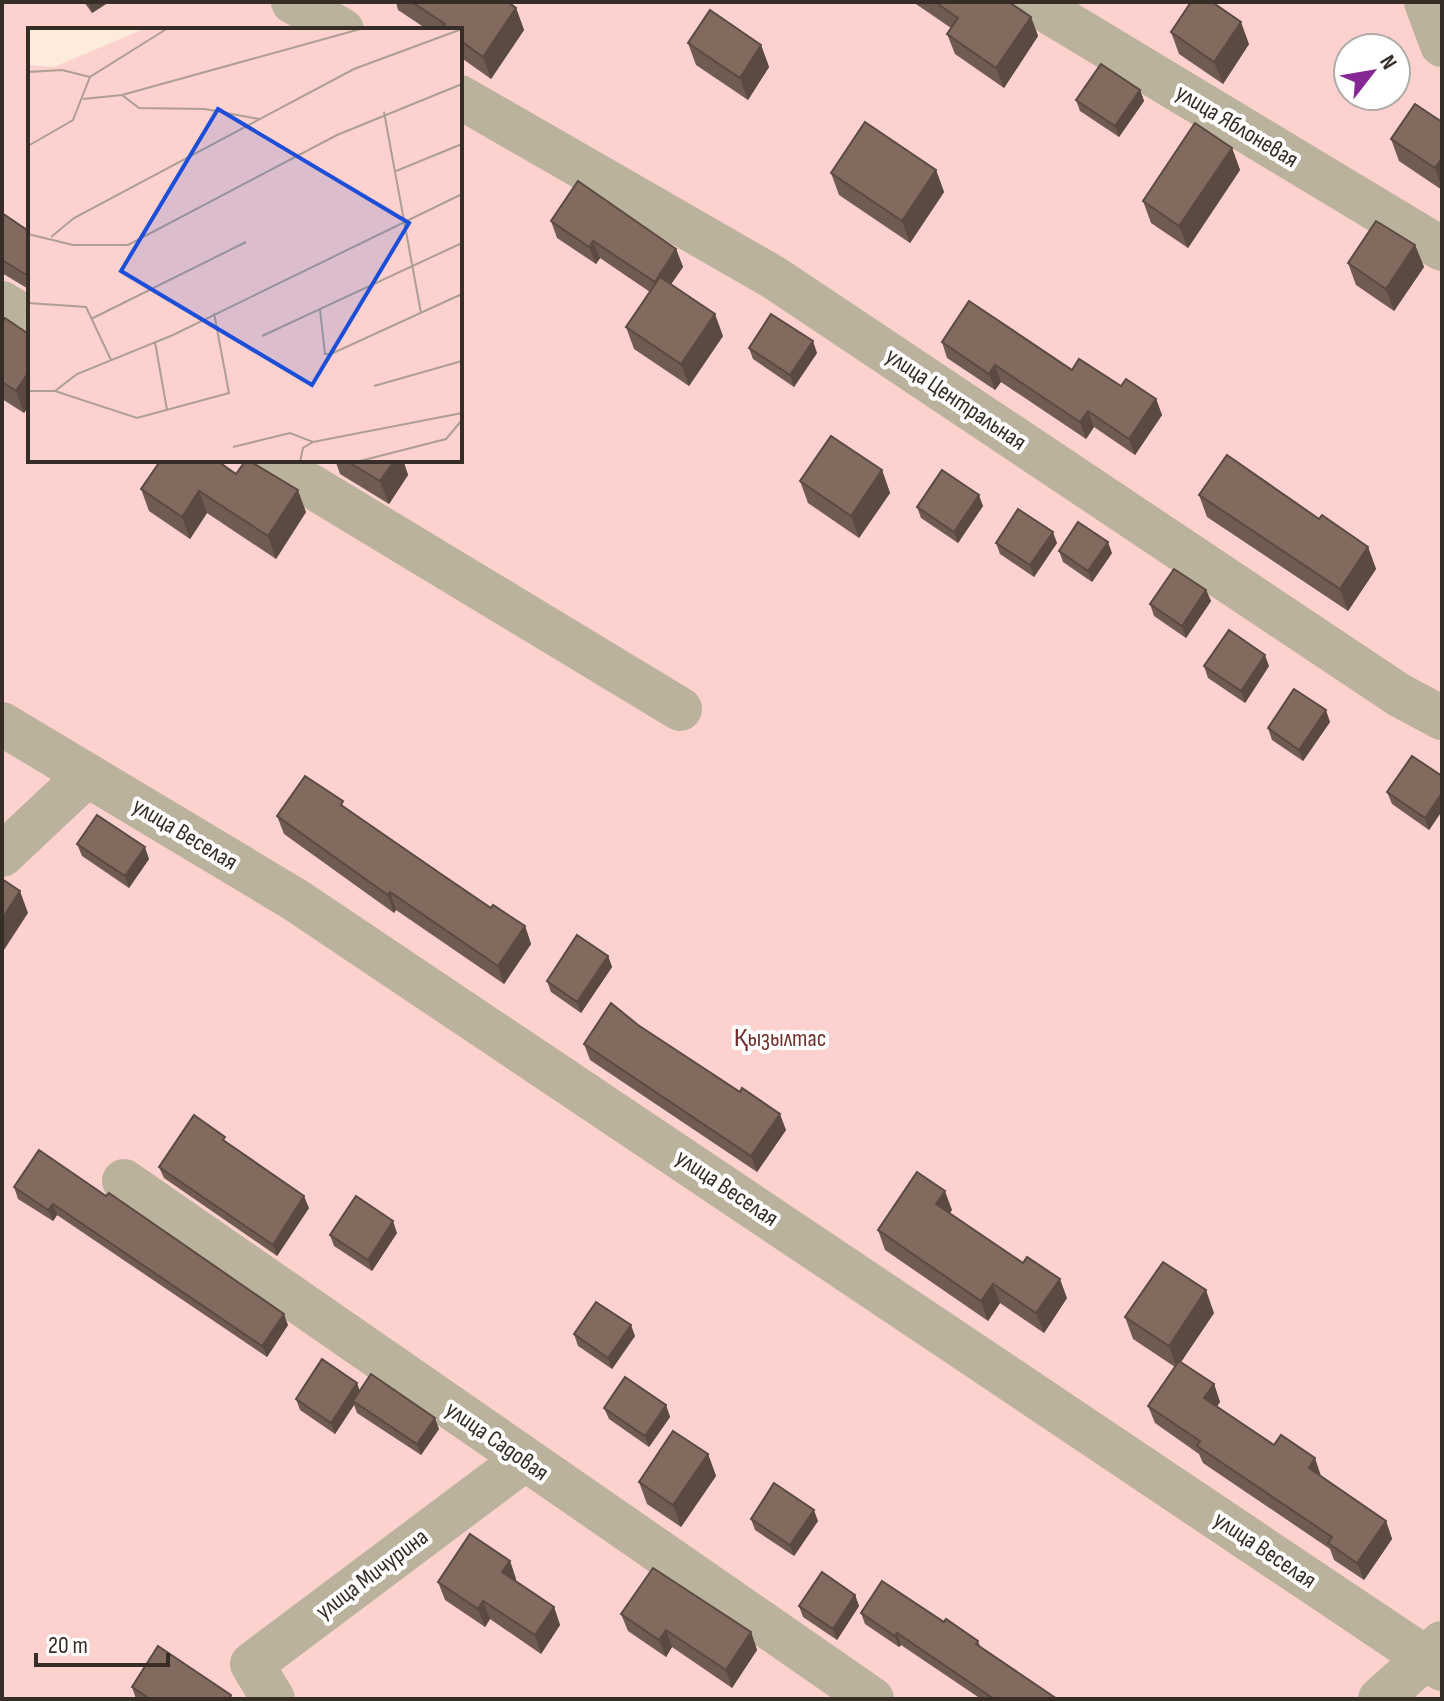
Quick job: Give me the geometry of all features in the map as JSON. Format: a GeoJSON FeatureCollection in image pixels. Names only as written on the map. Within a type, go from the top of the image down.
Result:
{"type":"FeatureCollection","features":[{"type":"Feature","properties":{"kind":"street"},"geometry":{"type":"LineString","coordinates":[[293,2],[338,28]]}},
{"type":"Feature","properties":{"kind":"street","name":"улица Яблоневая"},"geometry":{"type":"LineString","coordinates":[[1032,2],[1442,249]]}},
{"type":"Feature","properties":{"kind":"street"},"geometry":{"type":"LineString","coordinates":[[1426,2],[1442,45]]}},
{"type":"Feature","properties":{"kind":"street","name":"улица Центральная"},"geometry":{"type":"LineString","coordinates":[[462,98],[773,277],[1399,695],[1442,718]]}},
{"type":"Feature","properties":{"kind":"street"},"geometry":{"type":"LineString","coordinates":[[2,303],[28,319]]}},
{"type":"Feature","properties":{"kind":"street"},"geometry":{"type":"LineString","coordinates":[[271,462],[680,709]]}},
{"type":"Feature","properties":{"kind":"street","name":"улица Веселая"},"geometry":{"type":"LineString","coordinates":[[2,724],[294,899],[1436,1657]]}},
{"type":"Feature","properties":{"kind":"street"},"geometry":{"type":"LineString","coordinates":[[2,855],[87,775]]}},
{"type":"Feature","properties":{"kind":"street","name":"улица Садовая"},"geometry":{"type":"LineString","coordinates":[[124,1181],[872,1699]]}},
{"type":"Feature","properties":{"kind":"street","name":"улица Мичурина"},"geometry":{"type":"LineString","coordinates":[[273,1699],[252,1664],[524,1460]]}},
{"type":"Feature","properties":{"kind":"street"},"geometry":{"type":"LineString","coordinates":[[1380,1699],[1436,1657]]}},
{"type":"Feature","properties":{"kind":"green space","name":"Қызылтас"},"geometry":{"type":"Polygon","coordinates":[[[2,2],[1442,2],[1442,1699],[2,1699],[2,2]]]}},
{"type":"Feature","properties":{"kind":"building"},"geometry":{"type":"Polygon","coordinates":[[[412,2],[508,2],[516,8],[483,57],[462,41],[462,28],[442,28],[445,24],[412,2]]]}},
{"type":"Feature","properties":{"kind":"building"},"geometry":{"type":"Polygon","coordinates":[[[935,2],[1009,2],[1031,17],[996,68],[947,34],[958,18],[935,2]]]}},
{"type":"Feature","properties":{"kind":"building"},"geometry":{"type":"Polygon","coordinates":[[[1191,2],[1212,2],[1241,22],[1214,62],[1171,32],[1191,2]]]}},
{"type":"Feature","properties":{"kind":"building"},"geometry":{"type":"Polygon","coordinates":[[[710,10],[761,45],[740,78],[688,43],[710,10]]]}},
{"type":"Feature","properties":{"kind":"building"},"geometry":{"type":"Polygon","coordinates":[[[1101,64],[1140,90],[1115,126],[1076,100],[1101,64]]]}},
{"type":"Feature","properties":{"kind":"building"},"geometry":{"type":"Polygon","coordinates":[[[1415,104],[1442,122],[1442,158],[1435,168],[1391,139],[1415,104]]]}},
{"type":"Feature","properties":{"kind":"building"},"geometry":{"type":"Polygon","coordinates":[[[865,122],[936,170],[902,221],[831,173],[865,122]]]}},
{"type":"Feature","properties":{"kind":"building"},"geometry":{"type":"Polygon","coordinates":[[[1195,123],[1232,148],[1179,226],[1143,201],[1195,123]]]}},
{"type":"Feature","properties":{"kind":"building"},"geometry":{"type":"Polygon","coordinates":[[[578,181],[676,249],[655,282],[593,241],[589,247],[551,221],[578,181]]]}},
{"type":"Feature","properties":{"kind":"building"},"geometry":{"type":"Polygon","coordinates":[[[2,213],[28,231],[28,276],[2,260],[2,213]]]}},
{"type":"Feature","properties":{"kind":"building"},"geometry":{"type":"Polygon","coordinates":[[[1376,221],[1415,245],[1386,289],[1348,263],[1376,221]]]}},
{"type":"Feature","properties":{"kind":"building"},"geometry":{"type":"Polygon","coordinates":[[[660,277],[715,314],[681,364],[626,327],[660,277]]]}},
{"type":"Feature","properties":{"kind":"building"},"geometry":{"type":"Polygon","coordinates":[[[969,301],[1072,370],[1079,359],[1121,386],[1126,379],[1156,399],[1129,439],[1088,411],[1080,422],[995,365],[989,374],[942,342],[969,301]]]}},
{"type":"Feature","properties":{"kind":"building"},"geometry":{"type":"Polygon","coordinates":[[[771,314],[813,341],[790,375],[749,348],[771,314]]]}},
{"type":"Feature","properties":{"kind":"building"},"geometry":{"type":"Polygon","coordinates":[[[5,318],[28,334],[28,373],[16,391],[2,382],[2,322],[5,318]]]}},
{"type":"Feature","properties":{"kind":"building"},"geometry":{"type":"Polygon","coordinates":[[[831,436],[882,470],[851,516],[800,481],[831,436]]]}},
{"type":"Feature","properties":{"kind":"building"},"geometry":{"type":"Polygon","coordinates":[[[1227,455],[1319,519],[1322,515],[1368,547],[1340,589],[1199,495],[1227,455]]]}},
{"type":"Feature","properties":{"kind":"building"},"geometry":{"type":"Polygon","coordinates":[[[160,462],[219,462],[236,474],[245,462],[251,462],[298,490],[268,536],[199,491],[182,517],[141,489],[160,462]]]}},
{"type":"Feature","properties":{"kind":"building"},"geometry":{"type":"Polygon","coordinates":[[[348,462],[394,462],[380,481],[348,462]]]}},
{"type":"Feature","properties":{"kind":"building"},"geometry":{"type":"Polygon","coordinates":[[[942,470],[979,495],[954,532],[917,507],[942,470]]]}},
{"type":"Feature","properties":{"kind":"building"},"geometry":{"type":"Polygon","coordinates":[[[1018,509],[1053,532],[1030,565],[996,543],[1018,509]]]}},
{"type":"Feature","properties":{"kind":"building"},"geometry":{"type":"Polygon","coordinates":[[[1078,522],[1108,542],[1088,571],[1059,551],[1078,522]]]}},
{"type":"Feature","properties":{"kind":"building"},"geometry":{"type":"Polygon","coordinates":[[[1174,569],[1206,590],[1182,626],[1150,604],[1174,569]]]}},
{"type":"Feature","properties":{"kind":"building"},"geometry":{"type":"Polygon","coordinates":[[[1229,630],[1265,655],[1241,691],[1204,666],[1229,630]]]}},
{"type":"Feature","properties":{"kind":"building"},"geometry":{"type":"Polygon","coordinates":[[[1294,689],[1326,710],[1299,750],[1268,728],[1294,689]]]}},
{"type":"Feature","properties":{"kind":"building"},"geometry":{"type":"Polygon","coordinates":[[[1412,756],[1442,776],[1442,793],[1425,818],[1387,792],[1412,756]]]}},
{"type":"Feature","properties":{"kind":"building"},"geometry":{"type":"Polygon","coordinates":[[[305,776],[343,801],[341,805],[441,874],[491,908],[493,905],[525,926],[498,966],[390,892],[388,895],[277,816],[305,776]]]}},
{"type":"Feature","properties":{"kind":"building"},"geometry":{"type":"Polygon","coordinates":[[[97,815],[145,847],[125,876],[77,844],[97,815]]]}},
{"type":"Feature","properties":{"kind":"building"},"geometry":{"type":"Polygon","coordinates":[[[2,879],[20,891],[2,919],[2,879]]]}},
{"type":"Feature","properties":{"kind":"building"},"geometry":{"type":"Polygon","coordinates":[[[577,935],[608,956],[577,1002],[547,981],[577,935]]]}},
{"type":"Feature","properties":{"kind":"building"},"geometry":{"type":"Polygon","coordinates":[[[611,1003],[638,1025],[740,1092],[742,1088],[780,1114],[751,1156],[584,1044],[611,1003]]]}},
{"type":"Feature","properties":{"kind":"building"},"geometry":{"type":"Polygon","coordinates":[[[194,1115],[225,1137],[223,1140],[304,1196],[273,1245],[159,1167],[194,1115]]]}},
{"type":"Feature","properties":{"kind":"building"},"geometry":{"type":"Polygon","coordinates":[[[39,1150],[106,1196],[109,1193],[284,1314],[262,1346],[53,1204],[48,1210],[14,1187],[39,1150]]]}},
{"type":"Feature","properties":{"kind":"building"},"geometry":{"type":"Polygon","coordinates":[[[917,1172],[945,1191],[936,1204],[1023,1263],[1027,1257],[1060,1279],[1036,1313],[993,1284],[981,1301],[878,1230],[917,1172]]]}},
{"type":"Feature","properties":{"kind":"building"},"geometry":{"type":"Polygon","coordinates":[[[356,1196],[393,1221],[368,1260],[330,1235],[356,1196]]]}},
{"type":"Feature","properties":{"kind":"building"},"geometry":{"type":"Polygon","coordinates":[[[1163,1262],[1206,1290],[1169,1346],[1125,1317],[1163,1262]]]}},
{"type":"Feature","properties":{"kind":"building"},"geometry":{"type":"Polygon","coordinates":[[[596,1302],[631,1325],[608,1358],[574,1334],[596,1302]]]}},
{"type":"Feature","properties":{"kind":"building"},"geometry":{"type":"Polygon","coordinates":[[[322,1359],[357,1383],[331,1423],[296,1399],[322,1359]]]}},
{"type":"Feature","properties":{"kind":"building"},"geometry":{"type":"Polygon","coordinates":[[[1179,1361],[1214,1384],[1204,1398],[1274,1445],[1281,1435],[1315,1458],[1309,1468],[1386,1521],[1357,1563],[1328,1543],[1332,1537],[1197,1446],[1200,1441],[1148,1406],[1179,1361]]]}},
{"type":"Feature","properties":{"kind":"building"},"geometry":{"type":"Polygon","coordinates":[[[371,1374],[435,1418],[417,1444],[353,1401],[371,1374]]]}},
{"type":"Feature","properties":{"kind":"building"},"geometry":{"type":"Polygon","coordinates":[[[625,1377],[666,1405],[645,1436],[604,1408],[625,1377]]]}},
{"type":"Feature","properties":{"kind":"building"},"geometry":{"type":"Polygon","coordinates":[[[673,1431],[708,1454],[673,1505],[639,1482],[673,1431]]]}},
{"type":"Feature","properties":{"kind":"building"},"geometry":{"type":"Polygon","coordinates":[[[774,1483],[814,1510],[790,1545],[751,1519],[774,1483]]]}},
{"type":"Feature","properties":{"kind":"building"},"geometry":{"type":"Polygon","coordinates":[[[470,1534],[510,1561],[502,1572],[554,1607],[535,1635],[483,1601],[478,1609],[438,1582],[470,1534]]]}},
{"type":"Feature","properties":{"kind":"building"},"geometry":{"type":"Polygon","coordinates":[[[653,1568],[751,1632],[726,1670],[666,1630],[659,1640],[621,1614],[653,1568]]]}},
{"type":"Feature","properties":{"kind":"building"},"geometry":{"type":"Polygon","coordinates":[[[822,1572],[855,1595],[833,1629],[799,1606],[822,1572]]]}},
{"type":"Feature","properties":{"kind":"building"},"geometry":{"type":"Polygon","coordinates":[[[882,1581],[944,1622],[946,1619],[978,1641],[976,1644],[1057,1699],[994,1699],[897,1633],[895,1636],[861,1613],[882,1581]]]}},
{"type":"Feature","properties":{"kind":"building"},"geometry":{"type":"Polygon","coordinates":[[[158,1646],[231,1695],[229,1699],[150,1699],[132,1687],[158,1646]]]}}]}
